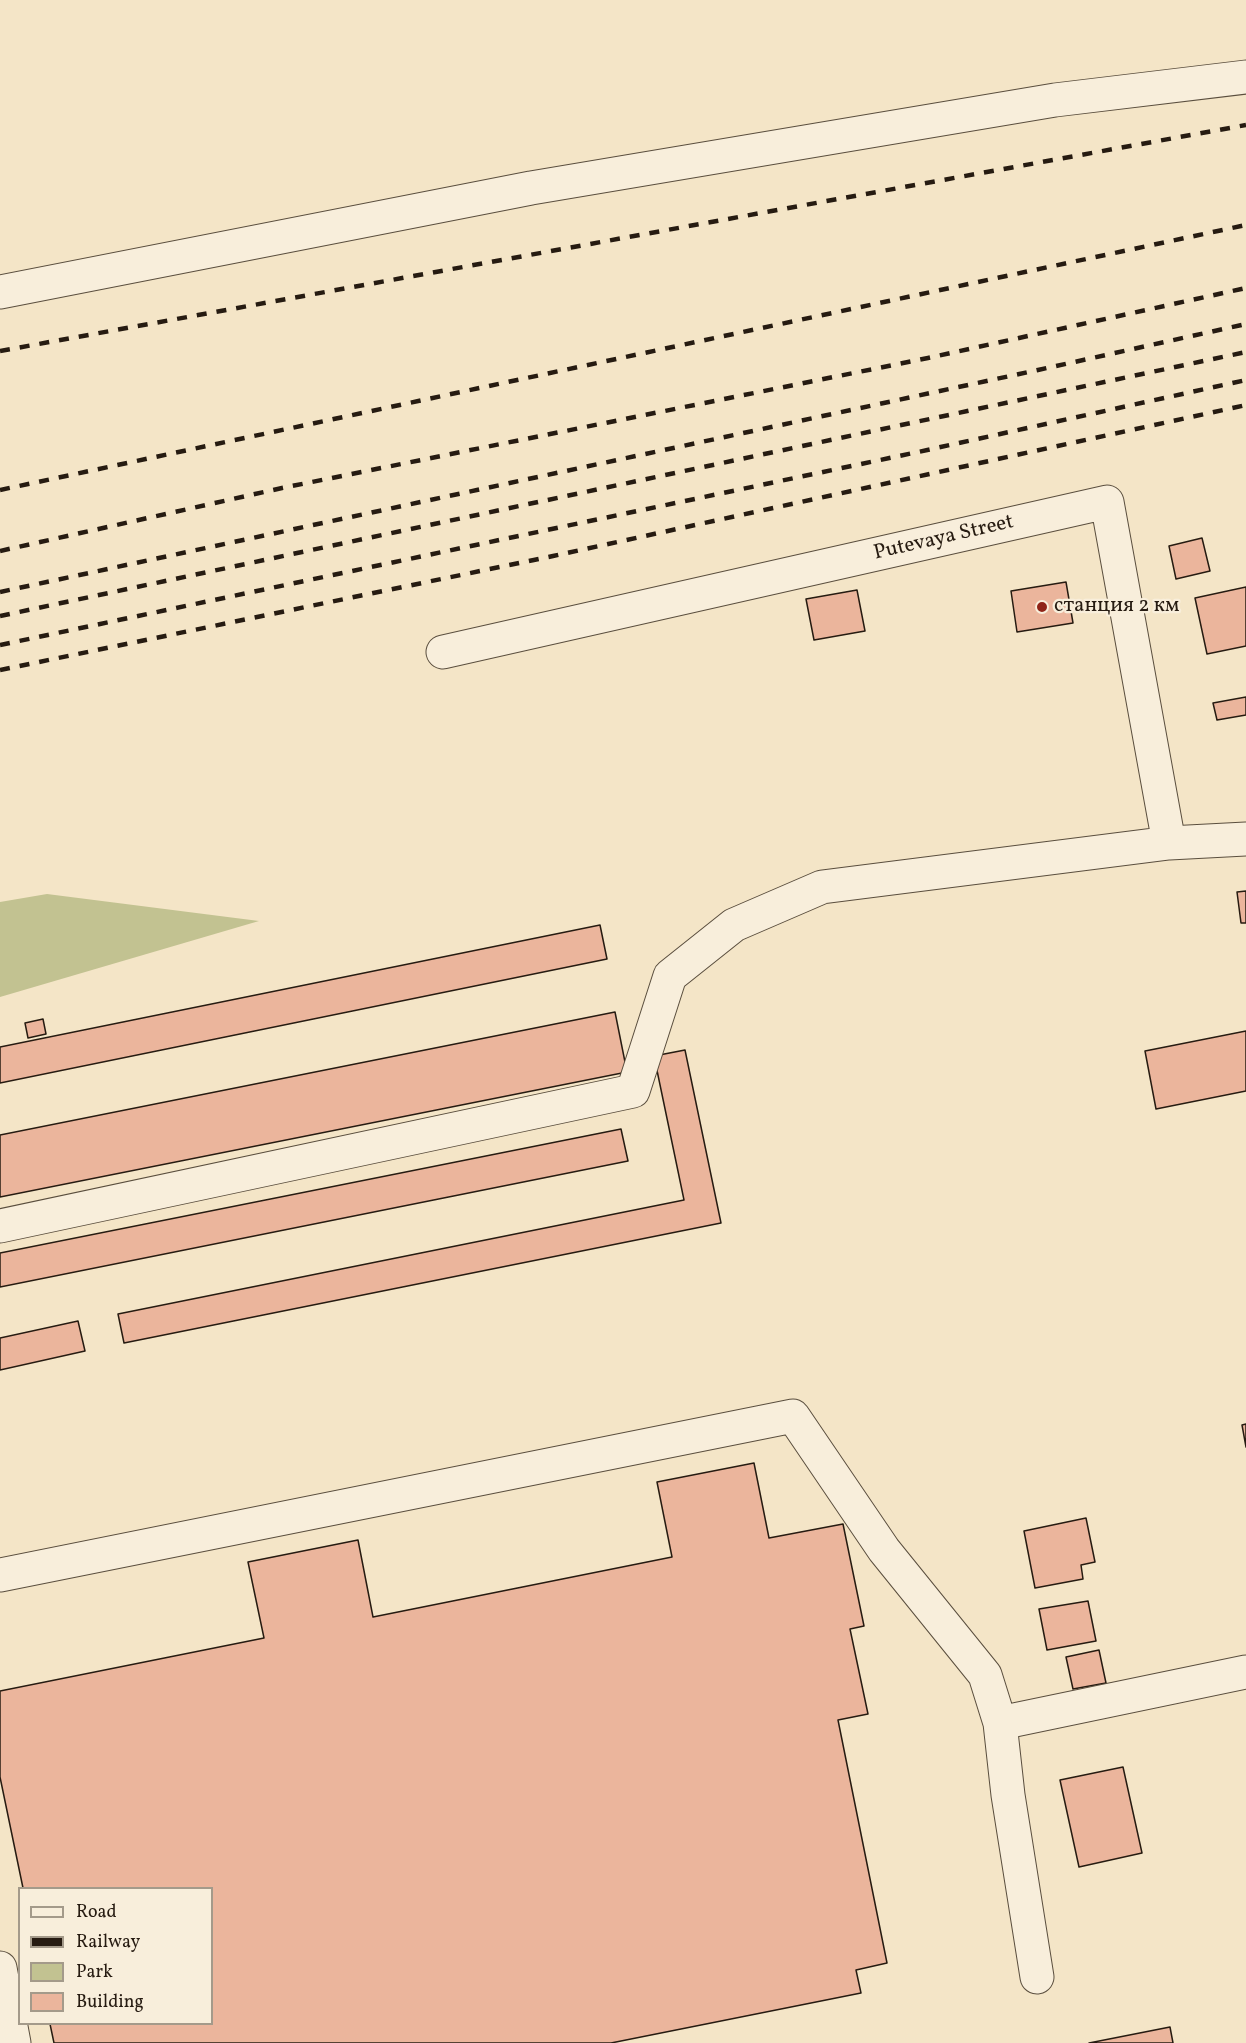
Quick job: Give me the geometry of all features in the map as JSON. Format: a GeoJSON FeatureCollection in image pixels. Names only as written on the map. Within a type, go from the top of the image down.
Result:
{"type":"FeatureCollection","features":[{"type":"Feature","properties":{"kind":"street"},"geometry":{"type":"LineString","coordinates":[[0,292],[531,188],[1054,100],[1246,76]]}},
{"type":"Feature","properties":{"kind":"street","name":"Putevaya Street"},"geometry":{"type":"LineString","coordinates":[[444,652],[1107,502],[1168,843]]}},
{"type":"Feature","properties":{"kind":"street"},"geometry":{"type":"LineString","coordinates":[[0,1227],[633,1091],[670,975],[734,925],[822,887],[1168,843],[1246,839]]}},
{"type":"Feature","properties":{"kind":"street"},"geometry":{"type":"LineString","coordinates":[[0,1575],[793,1416],[884,1550],[985,1675],[1000,1723],[1008,1795],[1037,1977]]}},
{"type":"Feature","properties":{"kind":"street"},"geometry":{"type":"LineString","coordinates":[[1000,1723],[1246,1672]]}},
{"type":"Feature","properties":{"kind":"street"},"geometry":{"type":"LineString","coordinates":[[0,1968],[14,2043]]}},
{"type":"Feature","properties":{"kind":"green space"},"geometry":{"type":"Polygon","coordinates":[[[47,894],[259,921],[0,997],[0,902],[47,894]]]}},
{"type":"Feature","properties":{"kind":"building"},"geometry":{"type":"Polygon","coordinates":[[[1202,538],[1210,571],[1176,579],[1169,546],[1202,538]]]}},
{"type":"Feature","properties":{"kind":"building","name":"станция 2 км"},"geometry":{"type":"Polygon","coordinates":[[[1066,582],[1073,623],[1017,632],[1011,591],[1066,582]]]}},
{"type":"Feature","properties":{"kind":"building"},"geometry":{"type":"Polygon","coordinates":[[[1246,587],[1246,646],[1207,654],[1195,598],[1246,587]]]}},
{"type":"Feature","properties":{"kind":"building"},"geometry":{"type":"Polygon","coordinates":[[[857,590],[865,631],[814,640],[806,599],[857,590]]]}},
{"type":"Feature","properties":{"kind":"building"},"geometry":{"type":"Polygon","coordinates":[[[1246,697],[1246,715],[1217,720],[1213,703],[1246,697]]]}},
{"type":"Feature","properties":{"kind":"building"},"geometry":{"type":"Polygon","coordinates":[[[1246,891],[1246,923],[1241,923],[1237,892],[1246,891]]]}},
{"type":"Feature","properties":{"kind":"building"},"geometry":{"type":"Polygon","coordinates":[[[600,925],[607,959],[0,1083],[0,1047],[600,925]]]}},
{"type":"Feature","properties":{"kind":"building"},"geometry":{"type":"Polygon","coordinates":[[[615,1012],[627,1072],[0,1197],[0,1135],[615,1012]]]}},
{"type":"Feature","properties":{"kind":"building"},"geometry":{"type":"Polygon","coordinates":[[[43,1019],[46,1034],[28,1038],[25,1023],[43,1019]]]}},
{"type":"Feature","properties":{"kind":"building"},"geometry":{"type":"Polygon","coordinates":[[[1246,1031],[1246,1091],[1156,1109],[1145,1051],[1246,1031]]]}},
{"type":"Feature","properties":{"kind":"building"},"geometry":{"type":"Polygon","coordinates":[[[685,1050],[721,1223],[124,1343],[118,1314],[684,1200],[654,1056],[685,1050]]]}},
{"type":"Feature","properties":{"kind":"building"},"geometry":{"type":"Polygon","coordinates":[[[621,1129],[628,1161],[0,1287],[0,1253],[621,1129]]]}},
{"type":"Feature","properties":{"kind":"building"},"geometry":{"type":"Polygon","coordinates":[[[78,1321],[85,1351],[0,1370],[0,1338],[78,1321]]]}},
{"type":"Feature","properties":{"kind":"building"},"geometry":{"type":"Polygon","coordinates":[[[1246,1424],[1246,1447],[1242,1425],[1246,1424]]]}},
{"type":"Feature","properties":{"kind":"building"},"geometry":{"type":"Polygon","coordinates":[[[754,1463],[769,1538],[843,1524],[864,1626],[850,1629],[868,1714],[838,1720],[887,1963],[856,1970],[861,1993],[611,2043],[54,2043],[50,2025],[213,2025],[213,1887],[23,1887],[0,1777],[0,1691],[264,1638],[248,1562],[358,1540],[373,1617],[672,1557],[657,1482],[754,1463]]]}},
{"type":"Feature","properties":{"kind":"building"},"geometry":{"type":"Polygon","coordinates":[[[1086,1518],[1095,1562],[1081,1565],[1083,1579],[1035,1588],[1024,1531],[1086,1518]]]}},
{"type":"Feature","properties":{"kind":"building"},"geometry":{"type":"Polygon","coordinates":[[[1088,1601],[1096,1641],[1047,1650],[1039,1609],[1088,1601]]]}},
{"type":"Feature","properties":{"kind":"building"},"geometry":{"type":"Polygon","coordinates":[[[1099,1650],[1106,1683],[1073,1689],[1066,1657],[1099,1650]]]}},
{"type":"Feature","properties":{"kind":"building"},"geometry":{"type":"Polygon","coordinates":[[[1123,1767],[1142,1853],[1079,1867],[1060,1780],[1123,1767]]]}},
{"type":"Feature","properties":{"kind":"building"},"geometry":{"type":"Polygon","coordinates":[[[1170,2027],[1173,2043],[1089,2043],[1170,2027]]]}},
{"type":"Feature","properties":{"kind":"railway"},"geometry":{"type":"LineString","coordinates":[[0,351],[1246,125]]}},
{"type":"Feature","properties":{"kind":"railway"},"geometry":{"type":"LineString","coordinates":[[0,490],[1246,225]]}},
{"type":"Feature","properties":{"kind":"railway"},"geometry":{"type":"LineString","coordinates":[[0,551],[282,488],[928,358],[1246,288]]}},
{"type":"Feature","properties":{"kind":"railway"},"geometry":{"type":"LineString","coordinates":[[0,592],[1246,324]]}},
{"type":"Feature","properties":{"kind":"railway"},"geometry":{"type":"LineString","coordinates":[[0,616],[1246,352]]}},
{"type":"Feature","properties":{"kind":"railway"},"geometry":{"type":"LineString","coordinates":[[0,645],[918,452],[1246,380]]}},
{"type":"Feature","properties":{"kind":"railway"},"geometry":{"type":"LineString","coordinates":[[0,670],[553,556],[1246,405]]}},
{"type":"Feature","properties":{"kind":"place","name":"станция 2 км"},"geometry":{"type":"Point","coordinates":[1042,607]}}]}
